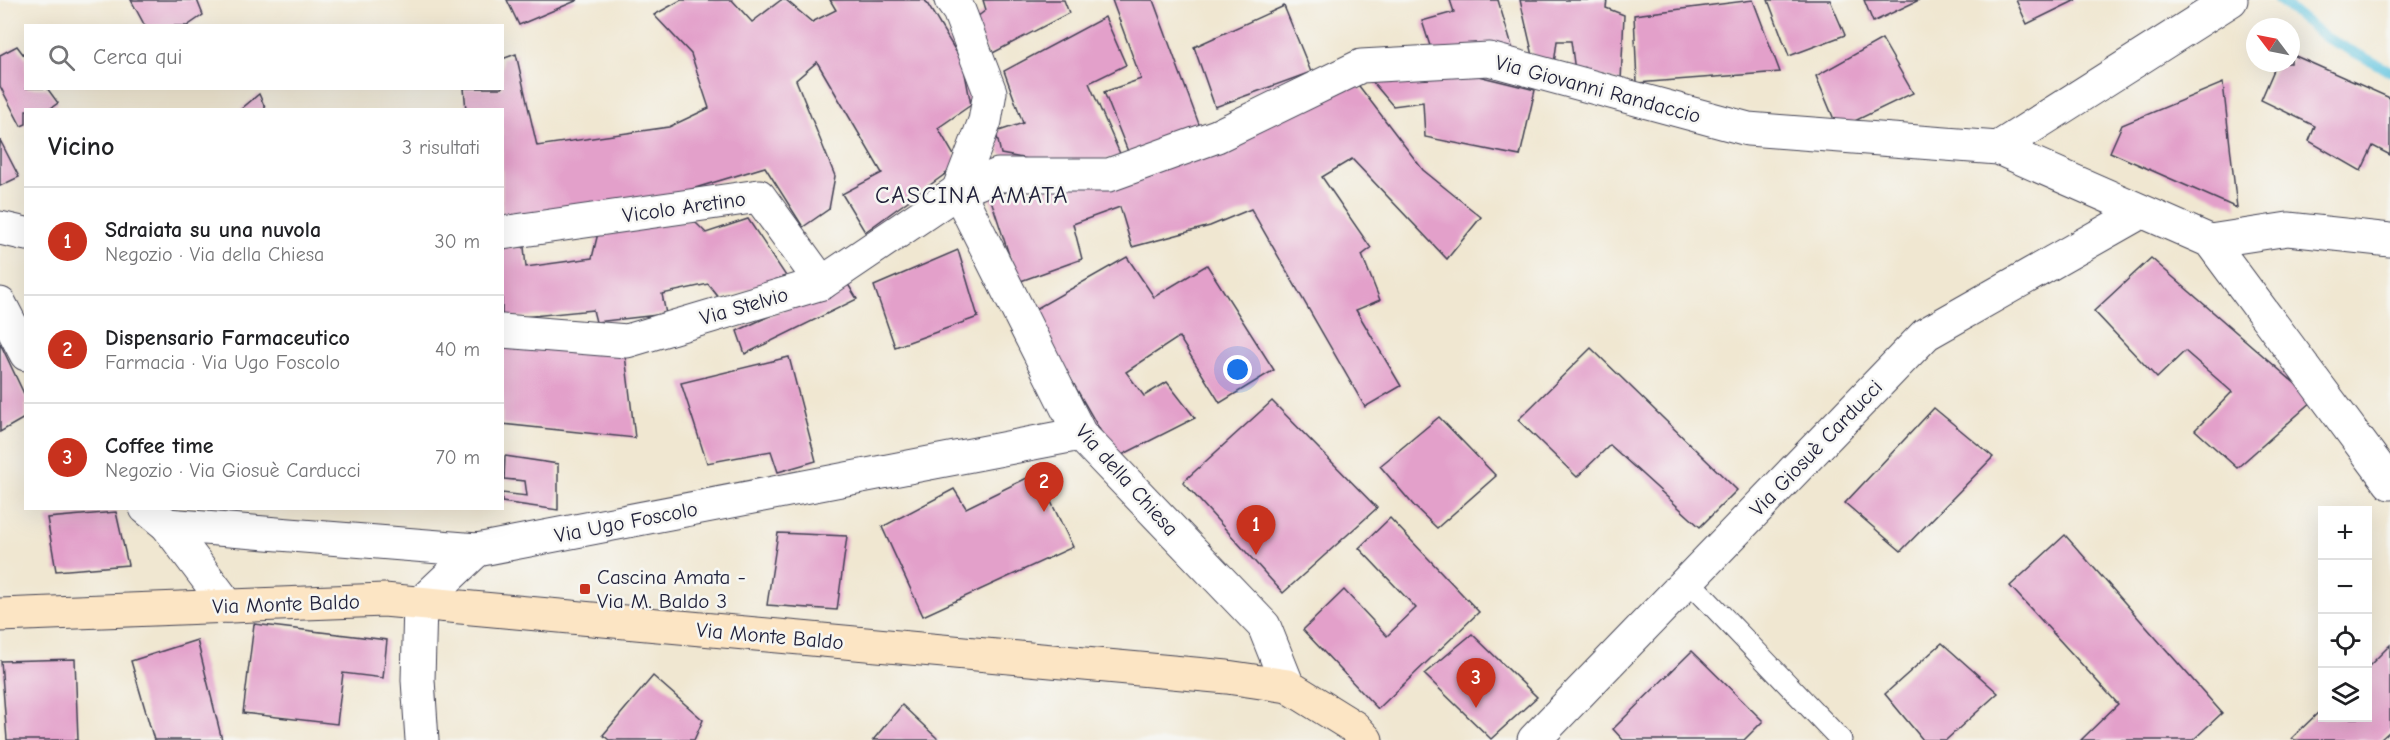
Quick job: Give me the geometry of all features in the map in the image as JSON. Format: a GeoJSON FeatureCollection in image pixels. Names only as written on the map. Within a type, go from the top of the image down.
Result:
{"type":"FeatureCollection","features":[{"type":"Feature","properties":{"kind":"street"},"geometry":{"type":"LineString","coordinates":[[951,0],[959,11],[990,92],[985,122],[958,190]]}},
{"type":"Feature","properties":{"kind":"street"},"geometry":{"type":"LineString","coordinates":[[1998,148],[2232,0]]}},
{"type":"Feature","properties":{"kind":"street","name":"Via Giovanni Randaccio"},"geometry":{"type":"LineString","coordinates":[[958,190],[998,175],[1109,175],[1217,136],[1361,66],[1489,59],[1748,129],[1998,148],[2210,241]]}},
{"type":"Feature","properties":{"kind":"street","name":"Via Stelvio"},"geometry":{"type":"LineString","coordinates":[[504,331],[627,341],[822,283],[958,190]]}},
{"type":"Feature","properties":{"kind":"street","name":"Via della Chiesa"},"geometry":{"type":"LineString","coordinates":[[958,190],[1080,434],[1264,626],[1288,686]]}},
{"type":"Feature","properties":{"kind":"street","name":"Vicolo Aretino"},"geometry":{"type":"LineString","coordinates":[[504,233],[759,196],[822,283]]}},
{"type":"Feature","properties":{"kind":"street","name":"Via Giosuè Carducci"},"geometry":{"type":"LineString","coordinates":[[1534,740],[1926,334],[2140,212]]}},
{"type":"Feature","properties":{"kind":"street"},"geometry":{"type":"LineString","coordinates":[[0,228],[24,234]]}},
{"type":"Feature","properties":{"kind":"street"},"geometry":{"type":"LineString","coordinates":[[2390,240],[2288,229],[2210,241],[2390,483]]}},
{"type":"Feature","properties":{"kind":"street"},"geometry":{"type":"LineString","coordinates":[[0,304],[24,350]]}},
{"type":"Feature","properties":{"kind":"street","name":"Via Ugo Foscolo"},"geometry":{"type":"LineString","coordinates":[[156,517],[477,550],[1080,434]]}},
{"type":"Feature","properties":{"kind":"street"},"geometry":{"type":"LineString","coordinates":[[156,517],[228,606]]}},
{"type":"Feature","properties":{"kind":"street"},"geometry":{"type":"LineString","coordinates":[[422,740],[418,680],[420,604],[477,550]]}},
{"type":"Feature","properties":{"kind":"street","name":"Via Monte Baldo"},"geometry":{"type":"LineString","coordinates":[[0,615],[384,600],[1203,675],[1288,686]]}},
{"type":"Feature","properties":{"kind":"street"},"geometry":{"type":"LineString","coordinates":[[1288,686],[1354,727],[1366,740]]}},
{"type":"Feature","properties":{"kind":"lane"},"geometry":{"type":"LineString","coordinates":[[1688,580],[1840,740]]}},
{"type":"Feature","properties":{"kind":"building"},"geometry":{"type":"Polygon","coordinates":[[[131,0],[197,0],[203,15],[190,24],[144,24],[131,0]]]}},
{"type":"Feature","properties":{"kind":"building"},"geometry":{"type":"Polygon","coordinates":[[[507,0],[578,0],[519,25],[507,0]]]}},
{"type":"Feature","properties":{"kind":"building"},"geometry":{"type":"Polygon","coordinates":[[[681,0],[732,0],[752,22],[781,0],[786,0],[812,22],[836,10],[830,0],[925,0],[963,63],[971,105],[938,128],[959,164],[865,232],[842,194],[882,173],[817,62],[796,80],[835,176],[829,209],[803,227],[765,167],[632,207],[504,219],[504,108],[466,108],[464,90],[504,90],[504,58],[516,54],[537,146],[669,127],[709,108],[691,54],[654,15],[681,0]]]}},
{"type":"Feature","properties":{"kind":"building"},"geometry":{"type":"Polygon","coordinates":[[[983,0],[1064,0],[1069,13],[989,55],[972,21],[986,10],[983,0]]]}},
{"type":"Feature","properties":{"kind":"building"},"geometry":{"type":"Polygon","coordinates":[[[1112,0],[1153,0],[1200,127],[1129,154],[1104,92],[1141,79],[1112,0]]]}},
{"type":"Feature","properties":{"kind":"building"},"geometry":{"type":"Polygon","coordinates":[[[1450,0],[1498,0],[1513,50],[1432,52],[1422,21],[1454,12],[1450,0]]]}},
{"type":"Feature","properties":{"kind":"building"},"geometry":{"type":"Polygon","coordinates":[[[1520,0],[1607,0],[1606,8],[1624,15],[1621,81],[1575,71],[1571,41],[1557,41],[1554,64],[1534,60],[1520,0]]]}},
{"type":"Feature","properties":{"kind":"building"},"geometry":{"type":"Polygon","coordinates":[[[1753,0],[1780,72],[1637,83],[1634,15],[1753,0]]]}},
{"type":"Feature","properties":{"kind":"building"},"geometry":{"type":"Polygon","coordinates":[[[1768,0],[1830,0],[1845,35],[1789,56],[1768,0]]]}},
{"type":"Feature","properties":{"kind":"building"},"geometry":{"type":"Polygon","coordinates":[[[1864,0],[1919,0],[1873,22],[1864,0]]]}},
{"type":"Feature","properties":{"kind":"building"},"geometry":{"type":"Polygon","coordinates":[[[2016,0],[2076,0],[2027,24],[2016,0]]]}},
{"type":"Feature","properties":{"kind":"building"},"geometry":{"type":"Polygon","coordinates":[[[1284,6],[1311,72],[1215,107],[1194,47],[1284,6]]]}},
{"type":"Feature","properties":{"kind":"building"},"geometry":{"type":"Polygon","coordinates":[[[1105,17],[1126,65],[1089,83],[1121,156],[1076,168],[1001,154],[996,132],[1023,123],[1004,71],[1105,17]]]}},
{"type":"Feature","properties":{"kind":"building"},"geometry":{"type":"Polygon","coordinates":[[[1882,39],[1913,93],[1838,129],[1816,76],[1882,39]]]}},
{"type":"Feature","properties":{"kind":"building"},"geometry":{"type":"Polygon","coordinates":[[[17,46],[24,55],[24,90],[48,90],[58,103],[51,108],[24,108],[24,125],[21,126],[0,86],[0,55],[17,46]]]}},
{"type":"Feature","properties":{"kind":"building"},"geometry":{"type":"Polygon","coordinates":[[[2300,58],[2390,98],[2390,155],[2373,146],[2361,171],[2309,141],[2315,126],[2261,100],[2273,72],[2300,72],[2300,58]]]}},
{"type":"Feature","properties":{"kind":"building"},"geometry":{"type":"Polygon","coordinates":[[[1466,73],[1535,90],[1520,156],[1425,137],[1423,102],[1393,106],[1372,81],[1466,73]]]}},
{"type":"Feature","properties":{"kind":"building"},"geometry":{"type":"Polygon","coordinates":[[[1356,82],[1423,170],[1481,217],[1447,259],[1352,159],[1322,177],[1371,248],[1362,255],[1380,300],[1356,310],[1401,386],[1365,407],[1251,209],[1210,226],[1132,247],[1120,207],[1073,224],[1082,259],[1018,282],[989,194],[1067,186],[1356,82]]]}},
{"type":"Feature","properties":{"kind":"building"},"geometry":{"type":"Polygon","coordinates":[[[2223,83],[2237,208],[2110,152],[2122,125],[2223,83]]]}},
{"type":"Feature","properties":{"kind":"building"},"geometry":{"type":"Polygon","coordinates":[[[259,94],[265,108],[242,108],[259,94]]]}},
{"type":"Feature","properties":{"kind":"building"},"geometry":{"type":"Polygon","coordinates":[[[0,140],[19,177],[0,186],[0,140]]]}},
{"type":"Feature","properties":{"kind":"building"},"geometry":{"type":"Polygon","coordinates":[[[748,219],[786,276],[720,299],[708,284],[662,294],[666,314],[596,322],[593,310],[504,319],[504,246],[524,247],[526,267],[592,258],[598,233],[693,220],[706,233],[748,219]]]}},
{"type":"Feature","properties":{"kind":"building"},"geometry":{"type":"Polygon","coordinates":[[[958,250],[978,317],[895,347],[874,286],[958,250]]]}},
{"type":"Feature","properties":{"kind":"building"},"geometry":{"type":"Polygon","coordinates":[[[1127,257],[1154,297],[1207,265],[1274,370],[1220,403],[1179,337],[1126,372],[1144,396],[1167,382],[1195,418],[1116,458],[1032,311],[1127,257]]]}},
{"type":"Feature","properties":{"kind":"building"},"geometry":{"type":"Polygon","coordinates":[[[2151,258],[2314,400],[2237,468],[2195,430],[2232,392],[2185,351],[2157,378],[2094,311],[2151,258]]]}},
{"type":"Feature","properties":{"kind":"building"},"geometry":{"type":"Polygon","coordinates":[[[846,281],[857,299],[745,354],[737,331],[846,281]]]}},
{"type":"Feature","properties":{"kind":"building"},"geometry":{"type":"Polygon","coordinates":[[[0,343],[24,394],[24,418],[0,432],[0,343]]]}},
{"type":"Feature","properties":{"kind":"building"},"geometry":{"type":"Polygon","coordinates":[[[504,343],[625,355],[635,438],[504,424],[504,343]]]}},
{"type":"Feature","properties":{"kind":"building"},"geometry":{"type":"Polygon","coordinates":[[[1591,348],[1737,490],[1700,527],[1610,445],[1577,477],[1518,420],[1591,348]]]}},
{"type":"Feature","properties":{"kind":"building"},"geometry":{"type":"Polygon","coordinates":[[[789,357],[816,461],[778,472],[771,451],[707,463],[681,383],[789,357]]]}},
{"type":"Feature","properties":{"kind":"building"},"geometry":{"type":"Polygon","coordinates":[[[1272,401],[1377,508],[1283,593],[1183,482],[1272,401]]]}},
{"type":"Feature","properties":{"kind":"building"},"geometry":{"type":"Polygon","coordinates":[[[1934,408],[1993,457],[1901,551],[1845,503],[1934,408]]]}},
{"type":"Feature","properties":{"kind":"building"},"geometry":{"type":"Polygon","coordinates":[[[1439,417],[1496,476],[1437,528],[1415,507],[1380,466],[1439,417]]]}},
{"type":"Feature","properties":{"kind":"building"},"geometry":{"type":"Polygon","coordinates":[[[505,456],[558,464],[558,510],[504,502],[504,493],[527,496],[525,481],[504,479],[505,456]]]}},
{"type":"Feature","properties":{"kind":"building"},"geometry":{"type":"Polygon","coordinates":[[[1037,473],[1073,547],[923,616],[882,527],[954,489],[966,508],[1037,473]]]}},
{"type":"Feature","properties":{"kind":"building"},"geometry":{"type":"Polygon","coordinates":[[[116,512],[128,565],[56,571],[47,518],[116,512]]]}},
{"type":"Feature","properties":{"kind":"building"},"geometry":{"type":"Polygon","coordinates":[[[1390,518],[1479,612],[1378,709],[1303,630],[1344,590],[1387,636],[1416,608],[1359,548],[1390,518]]]}},
{"type":"Feature","properties":{"kind":"building"},"geometry":{"type":"Polygon","coordinates":[[[778,533],[847,536],[837,610],[767,605],[778,533]]]}},
{"type":"Feature","properties":{"kind":"building"},"geometry":{"type":"Polygon","coordinates":[[[2065,535],[2222,713],[2193,740],[2081,740],[2118,704],[2010,586],[2065,535]]]}},
{"type":"Feature","properties":{"kind":"building"},"geometry":{"type":"Polygon","coordinates":[[[254,624],[387,640],[383,678],[343,673],[337,724],[243,713],[254,624]]]}},
{"type":"Feature","properties":{"kind":"building"},"geometry":{"type":"Polygon","coordinates":[[[1472,634],[1537,697],[1491,739],[1424,674],[1472,634]]]}},
{"type":"Feature","properties":{"kind":"building"},"geometry":{"type":"Polygon","coordinates":[[[197,640],[222,740],[154,740],[131,661],[197,640]]]}},
{"type":"Feature","properties":{"kind":"building"},"geometry":{"type":"Polygon","coordinates":[[[1942,643],[1998,693],[1946,740],[1923,740],[1885,694],[1942,643]]]}},
{"type":"Feature","properties":{"kind":"building"},"geometry":{"type":"Polygon","coordinates":[[[2390,645],[2390,731],[2380,740],[2295,740],[2292,738],[2318,713],[2318,722],[2372,722],[2372,663],[2390,645]]]}},
{"type":"Feature","properties":{"kind":"building"},"geometry":{"type":"Polygon","coordinates":[[[1692,651],[1763,721],[1744,740],[1623,740],[1613,729],[1692,651]]]}},
{"type":"Feature","properties":{"kind":"building"},"geometry":{"type":"Polygon","coordinates":[[[75,659],[78,740],[7,740],[1,661],[75,659]]]}},
{"type":"Feature","properties":{"kind":"building"},"geometry":{"type":"Polygon","coordinates":[[[653,676],[703,720],[694,740],[609,740],[603,735],[653,676]]]}},
{"type":"Feature","properties":{"kind":"building"},"geometry":{"type":"Polygon","coordinates":[[[902,705],[939,740],[873,740],[902,705]]]}},
{"type":"Feature","properties":{"kind":"waterway"},"geometry":{"type":"LineString","coordinates":[[2279,0],[2325,37],[2390,71]]}},
{"type":"Feature","properties":{"kind":"place","name":"Dispensario Farmaceutico"},"geometry":{"type":"Point","coordinates":[1044,512]}},
{"type":"Feature","properties":{"kind":"place","name":"Sdraiata su una nuvola"},"geometry":{"type":"Point","coordinates":[1256,555]}},
{"type":"Feature","properties":{"kind":"place","name":"Cascina Amata - Via M. Baldo 3"},"geometry":{"type":"Point","coordinates":[585,589]}},
{"type":"Feature","properties":{"kind":"place","name":"Coffee time"},"geometry":{"type":"Point","coordinates":[1476,708]}},
{"type":"Feature","properties":{"kind":"district","name":"CASCINA AMATA"},"geometry":{"type":"Point","coordinates":[972,195]}}]}
